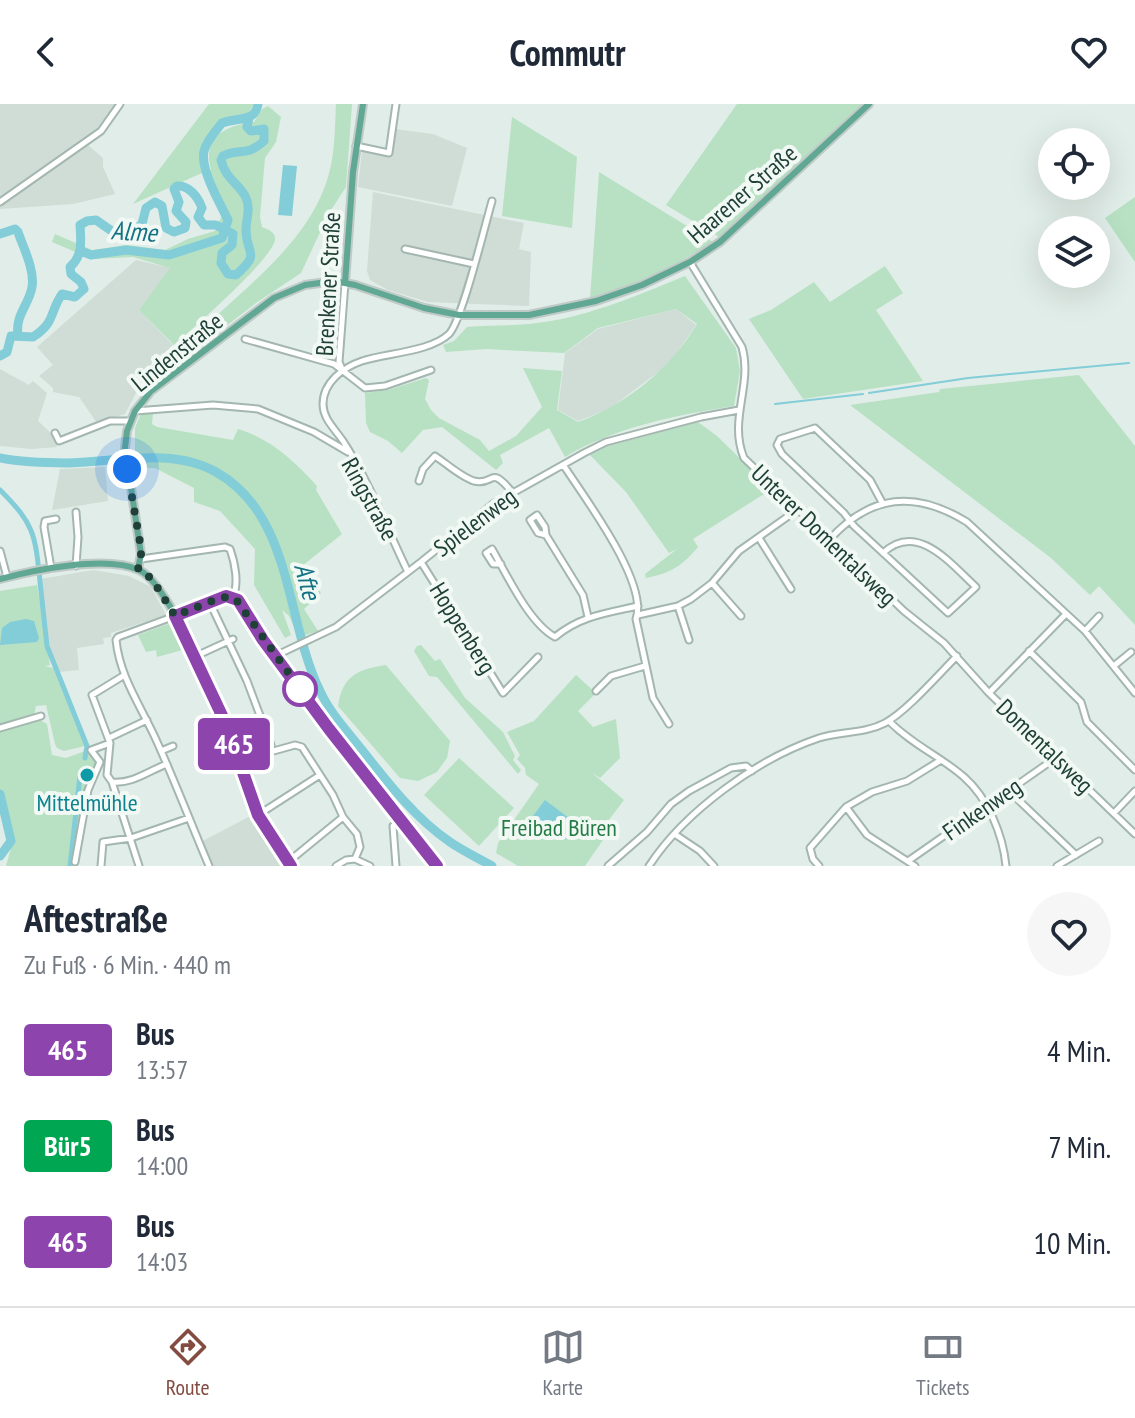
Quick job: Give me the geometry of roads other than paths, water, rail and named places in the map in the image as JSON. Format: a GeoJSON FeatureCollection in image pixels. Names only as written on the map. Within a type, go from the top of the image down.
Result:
{"type":"FeatureCollection","features":[{"type":"Feature","properties":{"kind":"main road","name":"Brenkener Straße"},"geometry":{"type":"LineString","coordinates":[[345,283],[356,146],[363,104]]}},
{"type":"Feature","properties":{"kind":"main road","name":"Haarener Straße"},"geometry":{"type":"LineString","coordinates":[[345,283],[409,304],[459,315],[515,316],[566,309],[642,285],[690,262],[742,224],[869,104]]}},
{"type":"Feature","properties":{"kind":"main road","name":"Lindenstraße"},"geometry":{"type":"LineString","coordinates":[[138,569],[141,559],[125,448],[135,411],[151,391],[274,298],[314,282],[345,283]]}},
{"type":"Feature","properties":{"kind":"main road"},"geometry":{"type":"LineString","coordinates":[[4,578],[51,568],[114,564],[138,569],[152,579],[195,656],[243,768],[258,815],[290,864]]}},
{"type":"Feature","properties":{"kind":"main road"},"geometry":{"type":"LineString","coordinates":[[175,616],[226,596],[233,597],[380,795],[437,866]]}},
{"type":"Feature","properties":{"kind":"street"},"geometry":{"type":"LineString","coordinates":[[0,202],[101,131],[120,104]]}},
{"type":"Feature","properties":{"kind":"street"},"geometry":{"type":"LineString","coordinates":[[356,146],[389,153],[396,104]]}},
{"type":"Feature","properties":{"kind":"street"},"geometry":{"type":"LineString","coordinates":[[342,371],[363,361],[404,352],[443,338],[455,327],[492,201]]}},
{"type":"Feature","properties":{"kind":"street"},"geometry":{"type":"LineString","coordinates":[[405,249],[474,264]]}},
{"type":"Feature","properties":{"kind":"street","name":"Unterer Domentalsweg"},"geometry":{"type":"LineString","coordinates":[[690,262],[742,347],[747,369],[737,430],[744,458],[904,611],[957,656]]}},
{"type":"Feature","properties":{"kind":"street","name":"Brenkener Straße"},"geometry":{"type":"LineString","coordinates":[[345,283],[339,362],[342,371],[328,387],[323,405],[327,420],[349,453]]}},
{"type":"Feature","properties":{"kind":"street"},"geometry":{"type":"LineString","coordinates":[[245,339],[334,364],[365,388],[385,386],[431,370]]}},
{"type":"Feature","properties":{"kind":"street","name":"Ringstraße"},"geometry":{"type":"LineString","coordinates":[[135,411],[213,405],[258,409],[314,432],[349,453],[408,572]]}},
{"type":"Feature","properties":{"kind":"street","name":"Spielenweg"},"geometry":{"type":"LineString","coordinates":[[275,656],[336,627],[493,504],[606,442],[739,410]]}},
{"type":"Feature","properties":{"kind":"street"},"geometry":{"type":"LineString","coordinates":[[55,433],[59,441],[110,421],[130,421]]}},
{"type":"Feature","properties":{"kind":"street"},"geometry":{"type":"LineString","coordinates":[[883,504],[870,480],[815,428],[780,439],[777,445],[782,454],[883,553],[948,613],[976,587],[925,544],[910,539],[895,542],[883,553]]}},
{"type":"Feature","properties":{"kind":"street"},"geometry":{"type":"LineString","coordinates":[[419,481],[423,469],[435,456],[471,480],[480,481],[494,476],[500,478],[512,492]]}},
{"type":"Feature","properties":{"kind":"street"},"geometry":{"type":"LineString","coordinates":[[564,466],[624,561],[638,606],[636,619],[653,698],[669,724]]}},
{"type":"Feature","properties":{"kind":"street"},"geometry":{"type":"LineString","coordinates":[[829,540],[850,520],[883,504],[913,501],[954,513],[1085,631],[1135,693]]}},
{"type":"Feature","properties":{"kind":"street"},"geometry":{"type":"LineString","coordinates":[[638,615],[678,606],[712,583],[739,551],[797,510]]}},
{"type":"Feature","properties":{"kind":"street"},"geometry":{"type":"LineString","coordinates":[[76,512],[76,566]]}},
{"type":"Feature","properties":{"kind":"street"},"geometry":{"type":"LineString","coordinates":[[51,568],[44,527],[45,521],[56,519]]}},
{"type":"Feature","properties":{"kind":"street"},"geometry":{"type":"LineString","coordinates":[[546,535],[583,595],[588,617]]}},
{"type":"Feature","properties":{"kind":"street"},"geometry":{"type":"LineString","coordinates":[[759,538],[791,589]]}},
{"type":"Feature","properties":{"kind":"street"},"geometry":{"type":"LineString","coordinates":[[141,559],[225,547],[230,549],[236,586],[233,597]]}},
{"type":"Feature","properties":{"kind":"street"},"geometry":{"type":"LineString","coordinates":[[0,551],[4,578]]}},
{"type":"Feature","properties":{"kind":"street","name":"Hoppenberg"},"geometry":{"type":"LineString","coordinates":[[421,562],[503,693],[538,657]]}},
{"type":"Feature","properties":{"kind":"street"},"geometry":{"type":"LineString","coordinates":[[501,564],[545,632],[555,637],[571,624],[588,617],[638,606]]}},
{"type":"Feature","properties":{"kind":"street"},"geometry":{"type":"LineString","coordinates":[[712,583],[741,616]]}},
{"type":"Feature","properties":{"kind":"street"},"geometry":{"type":"LineString","coordinates":[[210,603],[230,640],[267,731],[270,752]]}},
{"type":"Feature","properties":{"kind":"street"},"geometry":{"type":"LineString","coordinates":[[678,606],[689,640]]}},
{"type":"Feature","properties":{"kind":"street"},"geometry":{"type":"LineString","coordinates":[[989,693],[1066,614]]}},
{"type":"Feature","properties":{"kind":"street"},"geometry":{"type":"LineString","coordinates":[[175,616],[116,640],[123,676],[167,764],[209,866]]}},
{"type":"Feature","properties":{"kind":"street"},"geometry":{"type":"LineString","coordinates":[[1085,631],[1099,616]]}},
{"type":"Feature","properties":{"kind":"street"},"geometry":{"type":"LineString","coordinates":[[195,656],[230,640]]}},
{"type":"Feature","properties":{"kind":"street"},"geometry":{"type":"LineString","coordinates":[[1029,651],[1081,702],[1087,722],[1135,770]]}},
{"type":"Feature","properties":{"kind":"street"},"geometry":{"type":"LineString","coordinates":[[1115,665],[1131,652]]}},
{"type":"Feature","properties":{"kind":"street"},"geometry":{"type":"LineString","coordinates":[[652,865],[710,798],[800,745],[823,737],[871,730],[889,721],[957,656]]}},
{"type":"Feature","properties":{"kind":"street","name":"Domentalsweg"},"geometry":{"type":"LineString","coordinates":[[957,656],[989,693],[1135,834]]}},
{"type":"Feature","properties":{"kind":"street"},"geometry":{"type":"LineString","coordinates":[[596,691],[611,676],[645,666]]}},
{"type":"Feature","properties":{"kind":"street"},"geometry":{"type":"LineString","coordinates":[[123,676],[92,695],[109,741],[107,775],[139,866]]}},
{"type":"Feature","properties":{"kind":"street"},"geometry":{"type":"LineString","coordinates":[[0,728],[41,716]]}},
{"type":"Feature","properties":{"kind":"street"},"geometry":{"type":"LineString","coordinates":[[98,770],[100,762],[91,750],[147,720]]}},
{"type":"Feature","properties":{"kind":"street"},"geometry":{"type":"LineString","coordinates":[[889,721],[906,738],[966,778],[986,805],[1004,846],[1006,866]]}},
{"type":"Feature","properties":{"kind":"street"},"geometry":{"type":"LineString","coordinates":[[75,862],[88,790],[109,741]]}},
{"type":"Feature","properties":{"kind":"street"},"geometry":{"type":"LineString","coordinates":[[243,768],[270,752],[300,745],[360,841],[360,850],[355,859]]}},
{"type":"Feature","properties":{"kind":"street"},"geometry":{"type":"LineString","coordinates":[[161,751],[173,746]]}},
{"type":"Feature","properties":{"kind":"street","name":"Finkenweg"},"geometry":{"type":"LineString","coordinates":[[908,861],[1057,757]]}},
{"type":"Feature","properties":{"kind":"street"},"geometry":{"type":"LineString","coordinates":[[819,866],[810,848],[846,807],[872,792],[907,781],[941,760]]}},
{"type":"Feature","properties":{"kind":"street"},"geometry":{"type":"LineString","coordinates":[[112,782],[124,783],[167,764]]}},
{"type":"Feature","properties":{"kind":"street"},"geometry":{"type":"LineString","coordinates":[[608,866],[647,832],[671,804],[689,791],[731,768],[746,766],[752,771]]}},
{"type":"Feature","properties":{"kind":"street"},"geometry":{"type":"LineString","coordinates":[[258,815],[320,775]]}},
{"type":"Feature","properties":{"kind":"street"},"geometry":{"type":"LineString","coordinates":[[1009,791],[1076,855]]}},
{"type":"Feature","properties":{"kind":"street"},"geometry":{"type":"LineString","coordinates":[[1114,813],[1135,791]]}},
{"type":"Feature","properties":{"kind":"street"},"geometry":{"type":"LineString","coordinates":[[846,807],[867,835],[915,866]]}},
{"type":"Feature","properties":{"kind":"street"},"geometry":{"type":"LineString","coordinates":[[290,864],[343,817]]}},
{"type":"Feature","properties":{"kind":"street"},"geometry":{"type":"LineString","coordinates":[[101,866],[103,842],[131,838],[189,818]]}},
{"type":"Feature","properties":{"kind":"street"},"geometry":{"type":"LineString","coordinates":[[393,826],[396,866]]}},
{"type":"Feature","properties":{"kind":"street"},"geometry":{"type":"LineString","coordinates":[[676,835],[700,851],[714,866]]}},
{"type":"Feature","properties":{"kind":"street"},"geometry":{"type":"LineString","coordinates":[[1057,866],[1099,841]]}},
{"type":"Feature","properties":{"kind":"street"},"geometry":{"type":"LineString","coordinates":[[336,866],[355,859],[370,866]]}},
{"type":"Feature","properties":{"kind":"water"},"geometry":{"type":"Polygon","coordinates":[[[283,165],[297,166],[292,216],[278,215],[283,165]]]}},
{"type":"Feature","properties":{"kind":"water"},"geometry":{"type":"Polygon","coordinates":[[[34,621],[39,638],[37,642],[0,645],[2,628],[10,622],[34,621]]]}},
{"type":"Feature","properties":{"kind":"water"},"geometry":{"type":"Polygon","coordinates":[[[545,800],[577,824],[565,840],[533,816],[545,800]]]}},
{"type":"Feature","properties":{"kind":"waterway","name":"Alme"},"geometry":{"type":"LineString","coordinates":[[81,251],[91,255],[126,250],[169,255],[222,238],[228,220],[208,177],[204,151],[222,123],[249,117],[258,104]]}},
{"type":"Feature","properties":{"kind":"waterway","name":"Alme"},"geometry":{"type":"LineString","coordinates":[[0,356],[7,352],[11,336],[33,337],[45,327],[62,294],[75,297],[84,289],[71,274],[70,267],[79,253],[80,225],[96,220],[116,234],[128,228],[135,230],[142,224],[146,208],[155,202],[162,206],[166,228],[174,232],[185,228],[186,222],[176,211],[179,202],[174,189],[177,186],[185,187],[195,196],[202,208],[198,217],[204,225],[216,225],[233,234],[232,245],[222,253],[221,263],[228,274],[236,275],[251,257],[246,230],[247,202],[221,160],[223,156],[247,151],[264,141],[264,129],[251,131],[247,127],[249,118]]}},
{"type":"Feature","properties":{"kind":"waterway","name":"Alme"},"geometry":{"type":"LineString","coordinates":[[0,234],[15,229],[18,232],[32,273],[32,287],[18,322],[18,335]]}},
{"type":"Feature","properties":{"kind":"waterway"},"geometry":{"type":"LineString","coordinates":[[869,393],[968,378],[1129,363]]}},
{"type":"Feature","properties":{"kind":"waterway"},"geometry":{"type":"LineString","coordinates":[[775,404],[863,394]]}},
{"type":"Feature","properties":{"kind":"waterway","name":"Afte"},"geometry":{"type":"LineString","coordinates":[[0,458],[59,463],[143,458],[181,460],[216,472],[241,491],[260,514],[274,541],[309,663],[320,691],[339,722],[382,775],[437,833],[492,866]]}},
{"type":"Feature","properties":{"kind":"waterway"},"geometry":{"type":"LineString","coordinates":[[0,490],[31,530],[40,581]]}},
{"type":"Feature","properties":{"kind":"waterway"},"geometry":{"type":"LineString","coordinates":[[40,582],[47,646],[87,746],[85,758]]}},
{"type":"Feature","properties":{"kind":"waterway"},"geometry":{"type":"LineString","coordinates":[[70,866],[80,776]]}},
{"type":"Feature","properties":{"kind":"waterway","name":"Alme"},"geometry":{"type":"LineString","coordinates":[[0,794],[11,841],[0,856]]}},
{"type":"Feature","properties":{"kind":"place","name":"Mittelmühle"},"geometry":{"type":"Point","coordinates":[87,775]}},
{"type":"Feature","properties":{"kind":"park label","name":"Freibad Büren"},"geometry":{"type":"Point","coordinates":[559,827]}}]}
